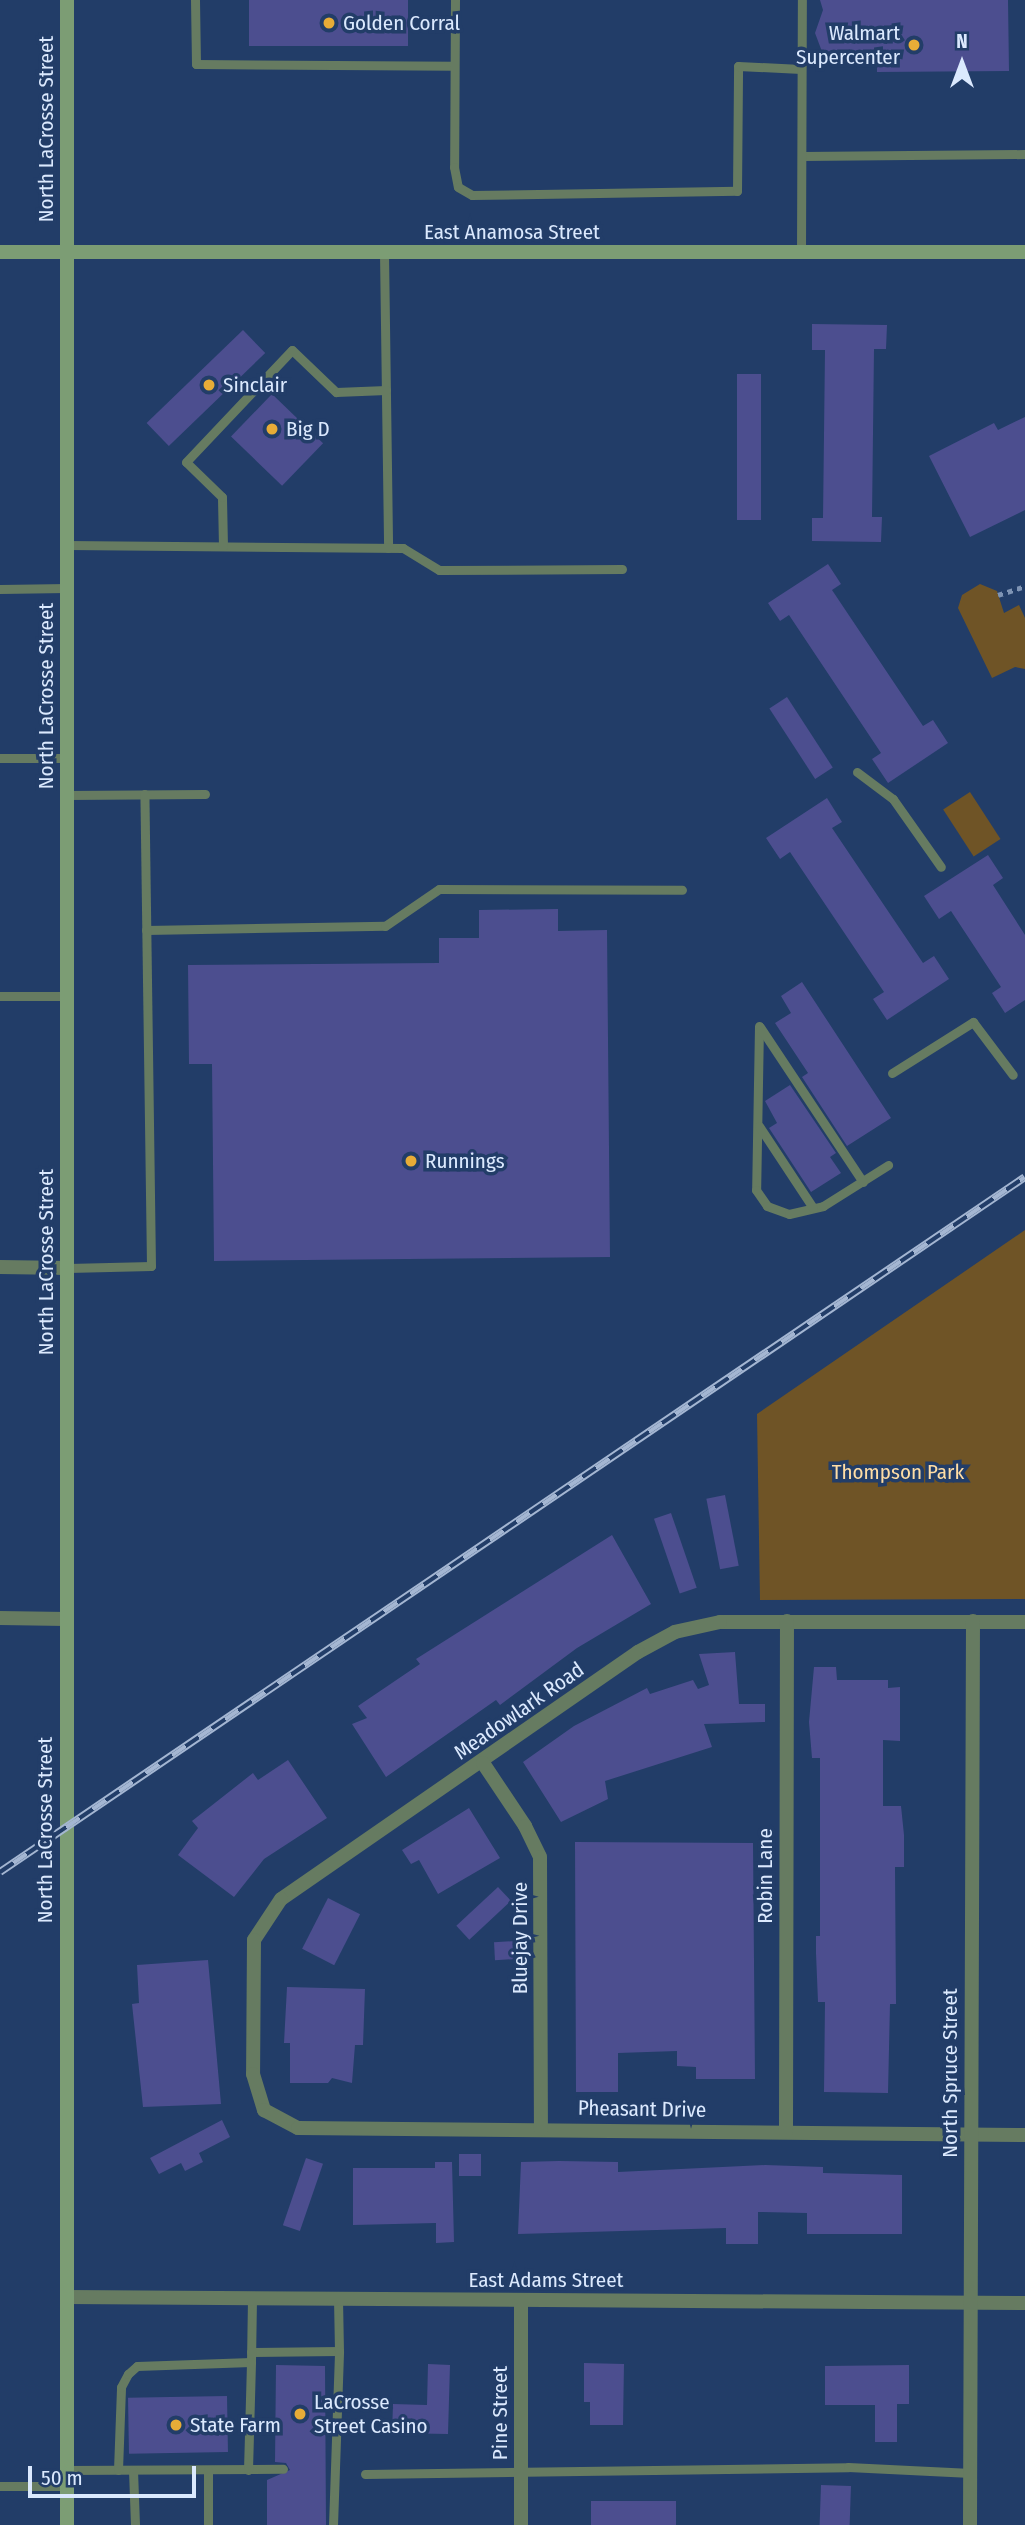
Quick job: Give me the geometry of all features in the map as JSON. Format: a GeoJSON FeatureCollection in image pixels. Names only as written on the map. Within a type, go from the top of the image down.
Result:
{"type":"FeatureCollection","features":[{"type":"Feature","properties":{"kind":"main road","name":"North LaCrosse Street"},"geometry":{"type":"LineString","coordinates":[[66,0],[67,2525]]}},
{"type":"Feature","properties":{"kind":"main road","name":"East Anamosa Street"},"geometry":{"type":"LineString","coordinates":[[0,252],[1025,252]]}},
{"type":"Feature","properties":{"kind":"street"},"geometry":{"type":"LineString","coordinates":[[0,1267],[68,1268]]}},
{"type":"Feature","properties":{"kind":"street"},"geometry":{"type":"LineString","coordinates":[[0,1618],[66,1619]]}},
{"type":"Feature","properties":{"kind":"street","name":"Robin Lane"},"geometry":{"type":"LineString","coordinates":[[786,2132],[787,1621]]}},
{"type":"Feature","properties":{"kind":"street","name":"North Spruce Street"},"geometry":{"type":"LineString","coordinates":[[970,2525],[973,1621]]}},
{"type":"Feature","properties":{"kind":"street","name":"Meadowlark Road"},"geometry":{"type":"LineString","coordinates":[[264,2110],[253,2060],[254,1940],[281,1899],[483,1763],[638,1652],[675,1632],[720,1622],[1025,1622]]}},
{"type":"Feature","properties":{"kind":"street","name":"Bluejay Drive"},"geometry":{"type":"LineString","coordinates":[[483,1763],[526,1826],[540,1857],[541,2129]]}},
{"type":"Feature","properties":{"kind":"street","name":"Pheasant Drive"},"geometry":{"type":"LineString","coordinates":[[264,2110],[298,2128],[1025,2135]]}},
{"type":"Feature","properties":{"kind":"street","name":"East Adams Street"},"geometry":{"type":"LineString","coordinates":[[67,2297],[1025,2303]]}},
{"type":"Feature","properties":{"kind":"street","name":"Pine Street"},"geometry":{"type":"LineString","coordinates":[[521,2301],[521,2525]]}},
{"type":"Feature","properties":{"kind":"lane"},"geometry":{"type":"LineString","coordinates":[[195,0],[196,64],[454,66]]}},
{"type":"Feature","properties":{"kind":"lane"},"geometry":{"type":"LineString","coordinates":[[455,0],[454,167],[458,187],[472,195],[737,191],[738,66],[802,69]]}},
{"type":"Feature","properties":{"kind":"lane"},"geometry":{"type":"LineString","coordinates":[[801,253],[802,0]]}},
{"type":"Feature","properties":{"kind":"lane"},"geometry":{"type":"LineString","coordinates":[[802,156],[1025,153]]}},
{"type":"Feature","properties":{"kind":"lane"},"geometry":{"type":"LineString","coordinates":[[384,253],[388,548]]}},
{"type":"Feature","properties":{"kind":"lane"},"geometry":{"type":"LineString","coordinates":[[223,546],[222,496],[186,462],[292,350],[336,391],[386,390]]}},
{"type":"Feature","properties":{"kind":"lane"},"geometry":{"type":"LineString","coordinates":[[67,545],[403,548],[439,570],[622,569]]}},
{"type":"Feature","properties":{"kind":"lane"},"geometry":{"type":"LineString","coordinates":[[0,589],[67,588]]}},
{"type":"Feature","properties":{"kind":"lane"},"geometry":{"type":"LineString","coordinates":[[0,758],[68,758]]}},
{"type":"Feature","properties":{"kind":"lane"},"geometry":{"type":"LineString","coordinates":[[857,772],[893,799],[941,867]]}},
{"type":"Feature","properties":{"kind":"lane"},"geometry":{"type":"LineString","coordinates":[[68,1268],[151,1266],[144,794]]}},
{"type":"Feature","properties":{"kind":"lane"},"geometry":{"type":"LineString","coordinates":[[68,795],[205,794]]}},
{"type":"Feature","properties":{"kind":"lane"},"geometry":{"type":"LineString","coordinates":[[146,930],[385,926],[439,889],[682,890]]}},
{"type":"Feature","properties":{"kind":"lane"},"geometry":{"type":"LineString","coordinates":[[0,996],[68,996]]}},
{"type":"Feature","properties":{"kind":"lane"},"geometry":{"type":"LineString","coordinates":[[892,1073],[973,1022],[1013,1075]]}},
{"type":"Feature","properties":{"kind":"lane"},"geometry":{"type":"LineString","coordinates":[[863,1182],[759,1026],[756,1190],[767,1206],[789,1214],[813,1208],[863,1182],[888,1165]]}},
{"type":"Feature","properties":{"kind":"lane"},"geometry":{"type":"LineString","coordinates":[[758,1124],[813,1208]]}},
{"type":"Feature","properties":{"kind":"lane"},"geometry":{"type":"LineString","coordinates":[[248,2470],[253,2299]]}},
{"type":"Feature","properties":{"kind":"lane"},"geometry":{"type":"LineString","coordinates":[[333,2525],[339,2351],[338,2299]]}},
{"type":"Feature","properties":{"kind":"lane"},"geometry":{"type":"LineString","coordinates":[[118,2470],[121,2387],[137,2367],[339,2351]]}},
{"type":"Feature","properties":{"kind":"lane"},"geometry":{"type":"LineString","coordinates":[[365,2474],[848,2467],[971,2473]]}},
{"type":"Feature","properties":{"kind":"lane"},"geometry":{"type":"LineString","coordinates":[[67,2470],[283,2469]]}},
{"type":"Feature","properties":{"kind":"lane"},"geometry":{"type":"LineString","coordinates":[[133,2470],[135,2525]]}},
{"type":"Feature","properties":{"kind":"lane"},"geometry":{"type":"LineString","coordinates":[[208,2471],[208,2525]]}},
{"type":"Feature","properties":{"kind":"lane"},"geometry":{"type":"LineString","coordinates":[[0,2486],[67,2487]]}},
{"type":"Feature","properties":{"kind":"path"},"geometry":{"type":"LineString","coordinates":[[998,595],[1025,586]]}},
{"type":"Feature","properties":{"kind":"green space"},"geometry":{"type":"Polygon","coordinates":[[[980,584],[997,591],[1004,613],[1019,605],[1025,618],[1025,669],[1015,667],[992,678],[958,608],[962,595],[980,584]]]}},
{"type":"Feature","properties":{"kind":"green space"},"geometry":{"type":"Polygon","coordinates":[[[970,792],[1000,839],[974,856],[943,809],[970,792]]]}},
{"type":"Feature","properties":{"kind":"green space","name":"Thompson Park"},"geometry":{"type":"Polygon","coordinates":[[[1025,1230],[1025,1599],[760,1600],[757,1414],[1025,1230]]]}},
{"type":"Feature","properties":{"kind":"building","name":"Golden Corral"},"geometry":{"type":"Polygon","coordinates":[[[249,0],[408,0],[408,46],[249,46],[249,0]]]}},
{"type":"Feature","properties":{"kind":"building","name":"Walmart Supercenter"},"geometry":{"type":"Polygon","coordinates":[[[820,0],[1008,0],[1009,71],[877,72],[877,56],[824,57],[815,33],[823,10],[820,0]]]}},
{"type":"Feature","properties":{"kind":"building"},"geometry":{"type":"Polygon","coordinates":[[[812,324],[887,325],[886,349],[874,349],[872,517],[882,517],[881,542],[812,541],[812,518],[823,518],[825,350],[812,350],[812,324]]]}},
{"type":"Feature","properties":{"kind":"building"},"geometry":{"type":"Polygon","coordinates":[[[243,330],[265,353],[169,446],[147,423],[243,330]]]}},
{"type":"Feature","properties":{"kind":"building"},"geometry":{"type":"Polygon","coordinates":[[[737,374],[761,374],[761,520],[737,520],[737,374]]]}},
{"type":"Feature","properties":{"kind":"building"},"geometry":{"type":"Polygon","coordinates":[[[272,394],[323,443],[282,486],[231,436],[272,394]]]}},
{"type":"Feature","properties":{"kind":"building"},"geometry":{"type":"Polygon","coordinates":[[[1025,417],[1025,510],[970,537],[929,456],[994,423],[998,430],[1025,417]]]}},
{"type":"Feature","properties":{"kind":"building"},"geometry":{"type":"Polygon","coordinates":[[[828,564],[841,584],[832,590],[923,726],[933,720],[948,743],[888,783],[872,759],[881,753],[789,615],[780,621],[768,603],[828,564]]]}},
{"type":"Feature","properties":{"kind":"building"},"geometry":{"type":"Polygon","coordinates":[[[787,697],[833,767],[815,779],[769,708],[787,697]]]}},
{"type":"Feature","properties":{"kind":"building"},"geometry":{"type":"Polygon","coordinates":[[[827,798],[842,822],[832,828],[923,963],[934,956],[949,979],[887,1020],[873,999],[884,992],[790,852],[780,859],[766,838],[827,798]]]}},
{"type":"Feature","properties":{"kind":"building"},"geometry":{"type":"Polygon","coordinates":[[[988,855],[1003,878],[993,885],[1025,935],[1025,1000],[1005,1013],[992,993],[1001,987],[951,911],[939,919],[924,896],[988,855]]]}},
{"type":"Feature","properties":{"kind":"building","name":"Runnings"},"geometry":{"type":"Polygon","coordinates":[[[558,909],[558,931],[607,930],[610,1257],[214,1261],[212,1064],[189,1064],[188,965],[439,963],[439,938],[479,938],[479,910],[558,909]]]}},
{"type":"Feature","properties":{"kind":"building"},"geometry":{"type":"Polygon","coordinates":[[[802,982],[891,1118],[847,1146],[802,1077],[808,1073],[775,1023],[791,1013],[781,996],[802,982]]]}},
{"type":"Feature","properties":{"kind":"building"},"geometry":{"type":"Polygon","coordinates":[[[790,1085],[836,1153],[830,1157],[841,1173],[811,1192],[769,1128],[777,1123],[765,1101],[790,1085]]]}},
{"type":"Feature","properties":{"kind":"building"},"geometry":{"type":"Polygon","coordinates":[[[725,1495],[739,1566],[720,1569],[706,1499],[725,1495]]]}},
{"type":"Feature","properties":{"kind":"building"},"geometry":{"type":"Polygon","coordinates":[[[671,1513],[697,1588],[680,1594],[654,1519],[671,1513]]]}},
{"type":"Feature","properties":{"kind":"building"},"geometry":{"type":"Polygon","coordinates":[[[612,1535],[651,1604],[577,1648],[500,1705],[496,1700],[386,1777],[352,1724],[367,1718],[358,1706],[420,1664],[416,1659],[612,1535]]]}},
{"type":"Feature","properties":{"kind":"building"},"geometry":{"type":"Polygon","coordinates":[[[735,1652],[739,1704],[765,1704],[765,1722],[704,1724],[712,1747],[605,1781],[608,1799],[561,1822],[523,1762],[574,1726],[647,1688],[650,1694],[693,1680],[698,1689],[709,1685],[699,1654],[735,1652]]]}},
{"type":"Feature","properties":{"kind":"building"},"geometry":{"type":"Polygon","coordinates":[[[814,1667],[836,1667],[837,1680],[888,1680],[888,1688],[900,1687],[900,1741],[883,1740],[883,1806],[901,1806],[904,1835],[904,1867],[895,1867],[896,2004],[890,2004],[888,2093],[824,2092],[825,2002],[818,2002],[816,1953],[816,1936],[820,1936],[820,1758],[812,1758],[809,1722],[814,1667]]]}},
{"type":"Feature","properties":{"kind":"building"},"geometry":{"type":"Polygon","coordinates":[[[288,1760],[327,1818],[264,1859],[234,1897],[178,1855],[198,1828],[192,1821],[253,1773],[258,1780],[288,1760]]]}},
{"type":"Feature","properties":{"kind":"building"},"geometry":{"type":"Polygon","coordinates":[[[469,1808],[500,1858],[438,1894],[419,1860],[411,1864],[402,1850],[469,1808]]]}},
{"type":"Feature","properties":{"kind":"building"},"geometry":{"type":"Polygon","coordinates":[[[575,1842],[753,1843],[755,2079],[696,2079],[696,2067],[677,2066],[677,2051],[618,2053],[618,2092],[576,2092],[575,1842]]]}},
{"type":"Feature","properties":{"kind":"building"},"geometry":{"type":"Polygon","coordinates":[[[498,1887],[511,1901],[469,1940],[456,1926],[498,1887]]]}},
{"type":"Feature","properties":{"kind":"building"},"geometry":{"type":"Polygon","coordinates":[[[328,1898],[360,1914],[334,1965],[302,1949],[328,1898]]]}},
{"type":"Feature","properties":{"kind":"building"},"geometry":{"type":"Polygon","coordinates":[[[516,1941],[517,1959],[495,1960],[494,1942],[516,1941]]]}},
{"type":"Feature","properties":{"kind":"building"},"geometry":{"type":"Polygon","coordinates":[[[208,1960],[221,2104],[143,2107],[132,2004],[139,2003],[137,1965],[208,1960]]]}},
{"type":"Feature","properties":{"kind":"building"},"geometry":{"type":"Polygon","coordinates":[[[287,1987],[365,1989],[363,2045],[355,2045],[352,2083],[332,2078],[328,2083],[290,2083],[290,2043],[284,2043],[287,1987]]]}},
{"type":"Feature","properties":{"kind":"building"},"geometry":{"type":"Polygon","coordinates":[[[222,2120],[230,2137],[199,2153],[203,2162],[185,2171],[181,2163],[159,2174],[150,2158],[222,2120]]]}},
{"type":"Feature","properties":{"kind":"building"},"geometry":{"type":"Polygon","coordinates":[[[459,2154],[481,2154],[481,2176],[459,2176],[459,2154]]]}},
{"type":"Feature","properties":{"kind":"building"},"geometry":{"type":"Polygon","coordinates":[[[306,2158],[323,2164],[300,2231],[283,2225],[306,2158]]]}},
{"type":"Feature","properties":{"kind":"building"},"geometry":{"type":"Polygon","coordinates":[[[435,2162],[452,2162],[454,2242],[436,2243],[436,2223],[353,2225],[353,2168],[435,2168],[435,2162]]]}},
{"type":"Feature","properties":{"kind":"building"},"geometry":{"type":"Polygon","coordinates":[[[521,2162],[618,2162],[618,2172],[765,2165],[823,2167],[823,2173],[902,2175],[902,2234],[807,2234],[807,2213],[758,2212],[758,2244],[726,2244],[726,2228],[518,2234],[521,2162]]]}},
{"type":"Feature","properties":{"kind":"building"},"geometry":{"type":"Polygon","coordinates":[[[584,2363],[624,2364],[623,2425],[590,2425],[590,2402],[584,2402],[584,2363]]]}},
{"type":"Feature","properties":{"kind":"building"},"geometry":{"type":"Polygon","coordinates":[[[428,2364],[450,2365],[448,2434],[392,2433],[393,2404],[427,2405],[428,2364]]]}},
{"type":"Feature","properties":{"kind":"building"},"geometry":{"type":"Polygon","coordinates":[[[276,2365],[325,2366],[326,2525],[267,2525],[267,2480],[290,2470],[286,2463],[275,2462],[276,2365]]]}},
{"type":"Feature","properties":{"kind":"building"},"geometry":{"type":"Polygon","coordinates":[[[909,2365],[909,2404],[897,2404],[897,2442],[875,2442],[875,2405],[825,2405],[825,2366],[909,2365]]]}},
{"type":"Feature","properties":{"kind":"building","name":"State Farm"},"geometry":{"type":"Polygon","coordinates":[[[227,2396],[228,2452],[129,2454],[128,2398],[227,2396]]]}},
{"type":"Feature","properties":{"kind":"building"},"geometry":{"type":"Polygon","coordinates":[[[821,2485],[851,2486],[850,2525],[820,2525],[821,2485]]]}},
{"type":"Feature","properties":{"kind":"building"},"geometry":{"type":"Polygon","coordinates":[[[591,2501],[676,2501],[676,2525],[591,2525],[591,2501]]]}},
{"type":"Feature","properties":{"kind":"railway"},"geometry":{"type":"LineString","coordinates":[[0,1872],[1025,1177]]}},
{"type":"Feature","properties":{"kind":"place","name":"Golden Corral"},"geometry":{"type":"Point","coordinates":[329,23]}},
{"type":"Feature","properties":{"kind":"place","name":"Walmart Supercenter"},"geometry":{"type":"Point","coordinates":[914,45]}},
{"type":"Feature","properties":{"kind":"place","name":"Sinclair"},"geometry":{"type":"Point","coordinates":[209,385]}},
{"type":"Feature","properties":{"kind":"place","name":"Big D"},"geometry":{"type":"Point","coordinates":[272,429]}},
{"type":"Feature","properties":{"kind":"place","name":"Runnings"},"geometry":{"type":"Point","coordinates":[411,1161]}},
{"type":"Feature","properties":{"kind":"place","name":"LaCrosse Street Casino"},"geometry":{"type":"Point","coordinates":[300,2414]}},
{"type":"Feature","properties":{"kind":"place","name":"State Farm"},"geometry":{"type":"Point","coordinates":[176,2425]}}]}
